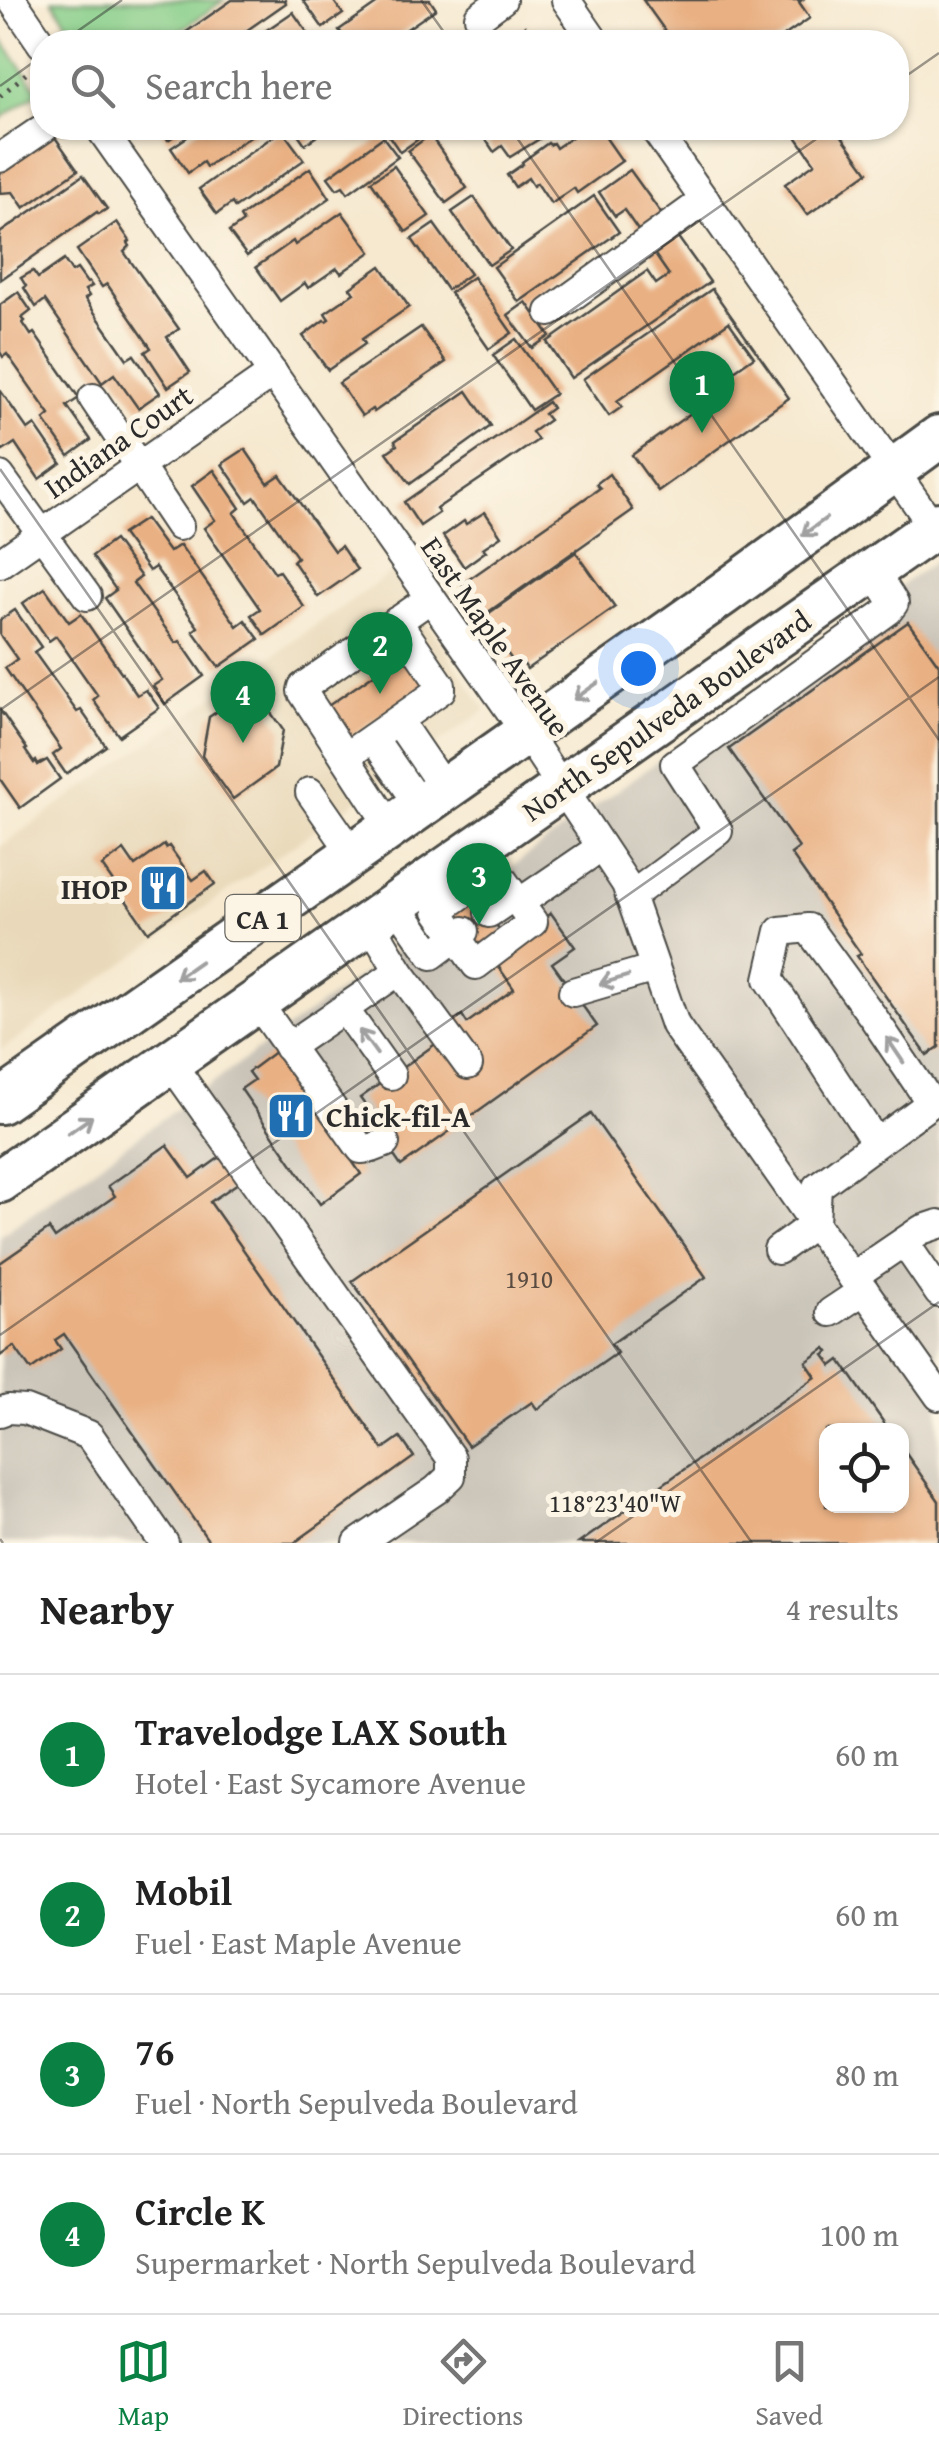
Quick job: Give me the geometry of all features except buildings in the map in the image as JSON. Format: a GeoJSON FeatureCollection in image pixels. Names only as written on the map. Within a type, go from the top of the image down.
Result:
{"type":"FeatureCollection","features":[{"type":"Feature","properties":{"kind":"highway","name":"CA 1"},"geometry":{"type":"LineString","coordinates":[[0,1102],[526,734],[939,437]]}},
{"type":"Feature","properties":{"kind":"highway","name":"North Sepulveda Boulevard"},"geometry":{"type":"LineString","coordinates":[[0,1181],[383,913],[488,858],[562,788],[937,529]]}},
{"type":"Feature","properties":{"kind":"street"},"geometry":{"type":"LineString","coordinates":[[12,0],[32,30]]}},
{"type":"Feature","properties":{"kind":"street"},"geometry":{"type":"LineString","coordinates":[[479,17],[502,0]]}},
{"type":"Feature","properties":{"kind":"street"},"geometry":{"type":"LineString","coordinates":[[566,0],[587,30]]}},
{"type":"Feature","properties":{"kind":"street"},"geometry":{"type":"LineString","coordinates":[[0,158],[30,138]]}},
{"type":"Feature","properties":{"kind":"street","name":"East Maple Avenue"},"geometry":{"type":"LineString","coordinates":[[109,140],[526,734],[626,884],[674,1026],[939,1396]]}},
{"type":"Feature","properties":{"kind":"street"},"geometry":{"type":"LineString","coordinates":[[662,140],[937,529]]}},
{"type":"Feature","properties":{"kind":"street"},"geometry":{"type":"LineString","coordinates":[[550,312],[705,200]]}},
{"type":"Feature","properties":{"kind":"street","name":"Indiana Court"},"geometry":{"type":"LineString","coordinates":[[0,563],[273,372]]}},
{"type":"Feature","properties":{"kind":"street"},"geometry":{"type":"LineString","coordinates":[[93,398],[179,526]]}},
{"type":"Feature","properties":{"kind":"street"},"geometry":{"type":"LineString","coordinates":[[0,476],[86,596]]}},
{"type":"Feature","properties":{"kind":"street"},"geometry":{"type":"LineString","coordinates":[[630,897],[718,830],[675,764],[888,612],[894,603],[873,570]]}},
{"type":"Feature","properties":{"kind":"street"},"geometry":{"type":"LineString","coordinates":[[419,808],[345,758],[302,691],[431,598]]}},
{"type":"Feature","properties":{"kind":"street"},"geometry":{"type":"LineString","coordinates":[[345,758],[441,686],[397,621]]}},
{"type":"Feature","properties":{"kind":"street"},"geometry":{"type":"LineString","coordinates":[[398,721],[419,808]]}},
{"type":"Feature","properties":{"kind":"street"},"geometry":{"type":"LineString","coordinates":[[373,738],[419,808]]}},
{"type":"Feature","properties":{"kind":"street"},"geometry":{"type":"LineString","coordinates":[[310,792],[354,854]]}},
{"type":"Feature","properties":{"kind":"street"},"geometry":{"type":"LineString","coordinates":[[489,913],[600,846]]}},
{"type":"Feature","properties":{"kind":"street"},"geometry":{"type":"LineString","coordinates":[[488,858],[533,922],[476,965],[460,934],[438,912],[488,858]]}},
{"type":"Feature","properties":{"kind":"street"},"geometry":{"type":"LineString","coordinates":[[383,913],[432,955],[460,934]]}},
{"type":"Feature","properties":{"kind":"street"},"geometry":{"type":"LineString","coordinates":[[383,913],[399,971],[468,1064]]}},
{"type":"Feature","properties":{"kind":"street"},"geometry":{"type":"LineString","coordinates":[[778,1250],[816,1223],[816,1187],[931,1103],[808,928],[780,931],[769,980],[876,1143]]}},
{"type":"Feature","properties":{"kind":"street"},"geometry":{"type":"LineString","coordinates":[[572,992],[654,968]]}},
{"type":"Feature","properties":{"kind":"street"},"geometry":{"type":"LineString","coordinates":[[288,1047],[399,971]]}},
{"type":"Feature","properties":{"kind":"street"},"geometry":{"type":"LineString","coordinates":[[256,1002],[361,1149],[385,1143]]}},
{"type":"Feature","properties":{"kind":"street"},"geometry":{"type":"LineString","coordinates":[[344,1009],[391,1076]]}},
{"type":"Feature","properties":{"kind":"street"},"geometry":{"type":"LineString","coordinates":[[170,1062],[451,1458],[452,1476],[358,1543]]}},
{"type":"Feature","properties":{"kind":"street"},"geometry":{"type":"LineString","coordinates":[[831,1312],[904,1242],[939,1224]]}},
{"type":"Feature","properties":{"kind":"street"},"geometry":{"type":"LineString","coordinates":[[904,1242],[939,1293]]}},
{"type":"Feature","properties":{"kind":"street"},"geometry":{"type":"LineString","coordinates":[[0,1412],[8,1408],[25,1410],[89,1435],[164,1543]]}},
{"type":"Feature","properties":{"kind":"path"},"geometry":{"type":"LineString","coordinates":[[0,96],[29,72]]}},
{"type":"Feature","properties":{"kind":"shaded area"},"geometry":{"type":"Polygon","coordinates":[[[939,558],[939,1543],[0,1543],[0,1236],[939,558]]]}},
{"type":"Feature","properties":{"kind":"shaded area"},"geometry":{"type":"Polygon","coordinates":[[[392,572],[486,710],[0,1051],[0,847],[392,572]]]}},
{"type":"Feature","properties":{"kind":"green space"},"geometry":{"type":"Polygon","coordinates":[[[52,0],[224,0],[181,30],[73,30],[52,0]]]}},
{"type":"Feature","properties":{"kind":"green space"},"geometry":{"type":"Polygon","coordinates":[[[0,37],[30,79],[30,98],[0,119],[0,37]]]}},
{"type":"Feature","properties":{"kind":"place","name":"Travelodge LAX South"},"geometry":{"type":"Point","coordinates":[702,433]}},
{"type":"Feature","properties":{"kind":"place","name":"Mobil"},"geometry":{"type":"Point","coordinates":[380,694]}},
{"type":"Feature","properties":{"kind":"place","name":"Circle K"},"geometry":{"type":"Point","coordinates":[243,743]}},
{"type":"Feature","properties":{"kind":"place","name":"IHOP"},"geometry":{"type":"Point","coordinates":[163,888]}},
{"type":"Feature","properties":{"kind":"place","name":"76"},"geometry":{"type":"Point","coordinates":[479,925]}},
{"type":"Feature","properties":{"kind":"place","name":"Chick-fil-A"},"geometry":{"type":"Point","coordinates":[291,1116]}}]}
